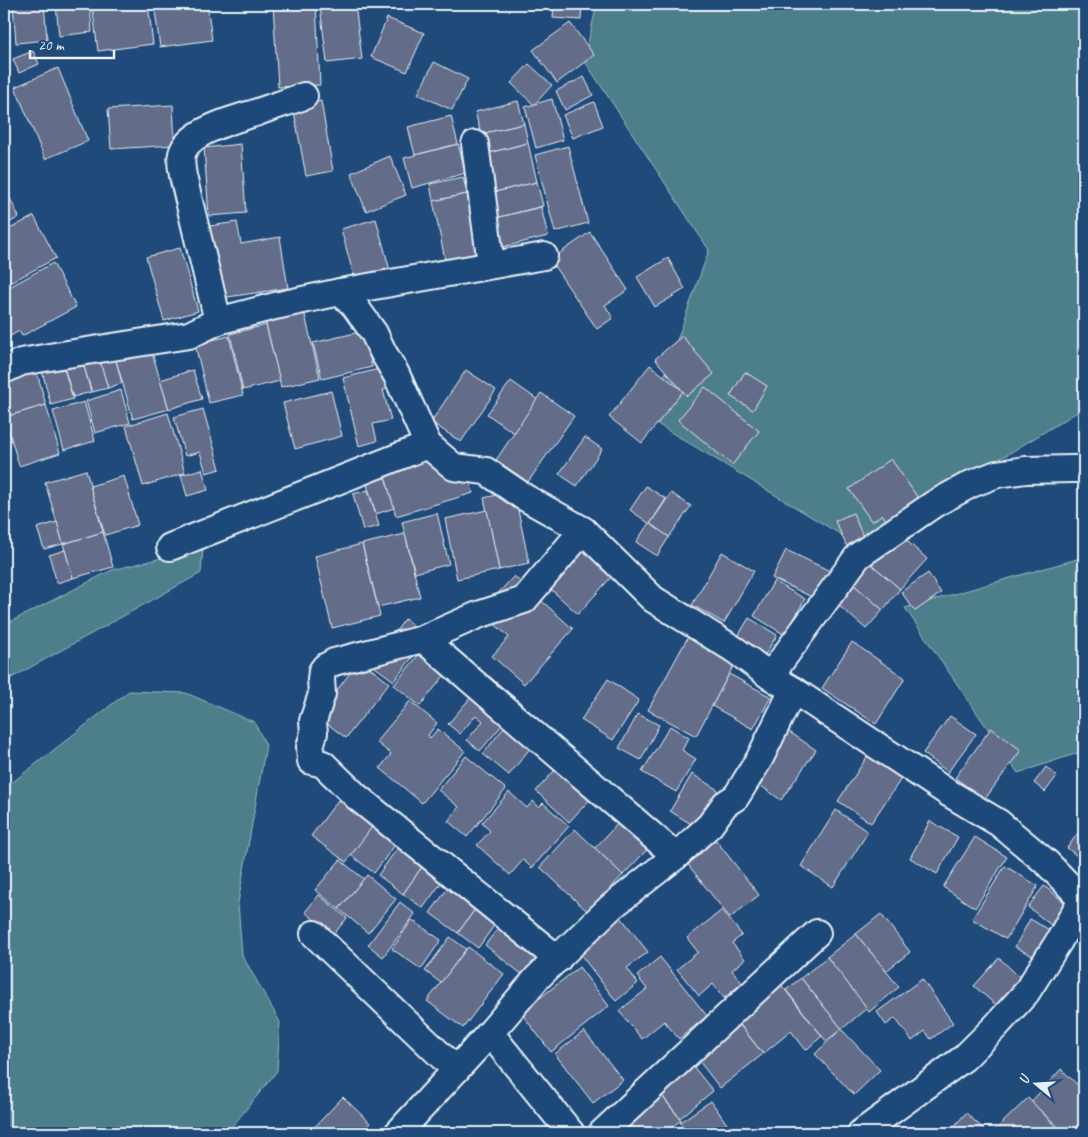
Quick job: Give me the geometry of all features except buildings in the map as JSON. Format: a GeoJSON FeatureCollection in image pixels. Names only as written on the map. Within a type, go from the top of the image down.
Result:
{"type":"FeatureCollection","features":[{"type":"Feature","properties":{"kind":"street"},"geometry":{"type":"LineString","coordinates":[[218,321],[183,176],[181,165],[182,153],[191,140],[213,127],[304,96]]}},
{"type":"Feature","properties":{"kind":"street"},"geometry":{"type":"LineString","coordinates":[[475,144],[491,264]]}},
{"type":"Feature","properties":{"kind":"street"},"geometry":{"type":"LineString","coordinates":[[4,370],[21,362],[189,335],[218,321],[340,292],[544,256]]}},
{"type":"Feature","properties":{"kind":"street"},"geometry":{"type":"LineString","coordinates":[[340,292],[354,305],[374,333],[396,374],[428,444],[454,467],[486,472],[583,530],[653,599],[735,650],[770,676],[947,792],[999,823],[1047,863],[1083,900],[1026,993],[996,1026],[964,1058],[862,1133]]}},
{"type":"Feature","properties":{"kind":"street"},"geometry":{"type":"LineString","coordinates":[[170,547],[428,444]]}},
{"type":"Feature","properties":{"kind":"street"},"geometry":{"type":"LineString","coordinates":[[770,676],[858,556],[934,504],[971,484],[997,474],[1026,470],[1084,470]]}},
{"type":"Feature","properties":{"kind":"street"},"geometry":{"type":"LineString","coordinates":[[558,959],[357,797],[323,764],[311,761],[310,747],[314,733],[313,721],[322,694],[321,675],[325,667],[334,662],[423,639],[478,615],[524,600],[583,530]]}},
{"type":"Feature","properties":{"kind":"street"},"geometry":{"type":"LineString","coordinates":[[423,639],[676,856]]}},
{"type":"Feature","properties":{"kind":"street"},"geometry":{"type":"LineString","coordinates":[[398,1133],[490,1033],[537,978],[611,907],[676,856],[710,824],[725,804],[736,797],[760,758],[793,690]]}},
{"type":"Feature","properties":{"kind":"street"},"geometry":{"type":"LineString","coordinates":[[602,1133],[817,933]]}},
{"type":"Feature","properties":{"kind":"street"},"geometry":{"type":"LineString","coordinates":[[314,934],[456,1070]]}},
{"type":"Feature","properties":{"kind":"street"},"geometry":{"type":"LineString","coordinates":[[490,1033],[571,1133]]}},
{"type":"Feature","properties":{"kind":"green space"},"geometry":{"type":"Polygon","coordinates":[[[597,4],[1084,4],[1084,408],[858,545],[649,419],[709,250],[584,60],[597,4]]]}},
{"type":"Feature","properties":{"kind":"green space"},"geometry":{"type":"Polygon","coordinates":[[[203,548],[201,573],[4,682],[4,625],[112,570],[203,548]]]}},
{"type":"Feature","properties":{"kind":"green space"},"geometry":{"type":"Polygon","coordinates":[[[1084,557],[1084,751],[1018,773],[905,608],[1084,557]]]}},
{"type":"Feature","properties":{"kind":"green space"},"geometry":{"type":"Polygon","coordinates":[[[129,691],[186,693],[254,722],[266,745],[238,903],[242,955],[280,1022],[277,1071],[227,1133],[4,1133],[4,784],[9,785],[129,691]]]}}]}
